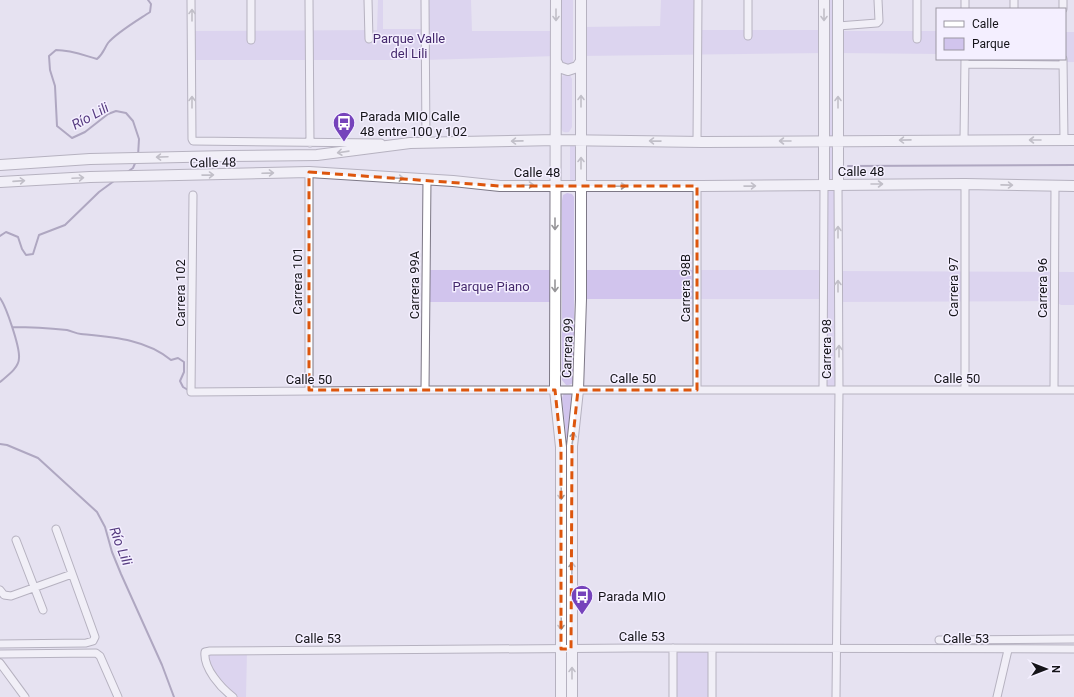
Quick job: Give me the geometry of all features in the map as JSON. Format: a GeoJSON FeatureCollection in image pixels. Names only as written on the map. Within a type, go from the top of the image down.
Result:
{"type":"FeatureCollection","features":[{"type":"Feature","properties":{"kind":"main road","name":"Carrera 99"},"geometry":{"type":"LineString","coordinates":[[556,0],[555,390],[561,447],[561,697]]}},
{"type":"Feature","properties":{"kind":"main road","name":"Carrera 99"},"geometry":{"type":"LineString","coordinates":[[572,697],[572,446],[578,390],[581,299],[581,0]]}},
{"type":"Feature","properties":{"kind":"main road","name":"Carrera 98"},"geometry":{"type":"LineString","coordinates":[[824,0],[824,185]]}},
{"type":"Feature","properties":{"kind":"main road","name":"Carrera 98"},"geometry":{"type":"LineString","coordinates":[[838,0],[838,185]]}},
{"type":"Feature","properties":{"kind":"main road"},"geometry":{"type":"LineString","coordinates":[[556,61],[559,67],[568,70],[577,67],[581,61]]}},
{"type":"Feature","properties":{"kind":"main road","name":"Calle 48"},"geometry":{"type":"LineString","coordinates":[[0,165],[37,162],[229,156],[317,156],[410,143],[556,140],[697,142],[1069,140]]}},
{"type":"Feature","properties":{"kind":"main road"},"geometry":{"type":"LineString","coordinates":[[0,158],[37,162]]}},
{"type":"Feature","properties":{"kind":"main road","name":"Calle 48"},"geometry":{"type":"LineString","coordinates":[[0,182],[90,177],[309,172],[427,179],[500,186],[965,184],[1074,186]]}},
{"type":"Feature","properties":{"kind":"street","name":"Calle 48"},"geometry":{"type":"LineString","coordinates":[[192,0],[193,141],[410,143]]}},
{"type":"Feature","properties":{"kind":"street"},"geometry":{"type":"LineString","coordinates":[[251,0],[251,40]]}},
{"type":"Feature","properties":{"kind":"street"},"geometry":{"type":"LineString","coordinates":[[309,0],[310,143]]}},
{"type":"Feature","properties":{"kind":"street"},"geometry":{"type":"LineString","coordinates":[[368,0],[369,39]]}},
{"type":"Feature","properties":{"kind":"street"},"geometry":{"type":"LineString","coordinates":[[425,0],[426,143]]}},
{"type":"Feature","properties":{"kind":"street"},"geometry":{"type":"LineString","coordinates":[[697,142],[698,0]]}},
{"type":"Feature","properties":{"kind":"street"},"geometry":{"type":"LineString","coordinates":[[748,0],[748,36]]}},
{"type":"Feature","properties":{"kind":"street"},"geometry":{"type":"LineString","coordinates":[[838,26],[877,23],[878,0]]}},
{"type":"Feature","properties":{"kind":"street"},"geometry":{"type":"LineString","coordinates":[[916,0],[917,39]]}},
{"type":"Feature","properties":{"kind":"street"},"geometry":{"type":"LineString","coordinates":[[964,140],[965,62],[1063,62],[1069,140]]}},
{"type":"Feature","properties":{"kind":"street","name":"Carrera 101"},"geometry":{"type":"LineString","coordinates":[[309,172],[309,390]]}},
{"type":"Feature","properties":{"kind":"street","name":"Carrera 99A"},"geometry":{"type":"LineString","coordinates":[[426,390],[427,179]]}},
{"type":"Feature","properties":{"kind":"street","name":"Carrera 97"},"geometry":{"type":"LineString","coordinates":[[965,184],[965,390]]}},
{"type":"Feature","properties":{"kind":"street","name":"Carrera 98"},"geometry":{"type":"LineString","coordinates":[[823,390],[824,185]]}},
{"type":"Feature","properties":{"kind":"street","name":"Carrera 98"},"geometry":{"type":"LineString","coordinates":[[836,697],[839,390],[838,185]]}},
{"type":"Feature","properties":{"kind":"street","name":"Carrera 96"},"geometry":{"type":"LineString","coordinates":[[1054,390],[1055,185]]}},
{"type":"Feature","properties":{"kind":"street","name":"Carrera 98B"},"geometry":{"type":"LineString","coordinates":[[697,186],[697,390]]}},
{"type":"Feature","properties":{"kind":"street","name":"Carrera 102"},"geometry":{"type":"LineString","coordinates":[[191,392],[193,195]]}},
{"type":"Feature","properties":{"kind":"street","name":"Calle 50"},"geometry":{"type":"LineString","coordinates":[[191,392],[309,390],[1074,390]]}},
{"type":"Feature","properties":{"kind":"street"},"geometry":{"type":"LineString","coordinates":[[0,644],[86,643],[93,641],[95,637],[56,529]]}},
{"type":"Feature","properties":{"kind":"street"},"geometry":{"type":"LineString","coordinates":[[16,540],[43,610]]}},
{"type":"Feature","properties":{"kind":"street"},"geometry":{"type":"LineString","coordinates":[[0,590],[4,595],[10,596],[72,574]]}},
{"type":"Feature","properties":{"kind":"street","name":"Calle 53"},"geometry":{"type":"LineString","coordinates":[[939,640],[1074,639]]}},
{"type":"Feature","properties":{"kind":"street","name":"Calle 53"},"geometry":{"type":"LineString","coordinates":[[233,697],[224,690],[216,680],[208,666],[204,655],[205,652],[571,648],[1074,650]]}},
{"type":"Feature","properties":{"kind":"street"},"geometry":{"type":"LineString","coordinates":[[673,648],[673,697]]}},
{"type":"Feature","properties":{"kind":"street"},"geometry":{"type":"LineString","coordinates":[[712,648],[712,697]]}},
{"type":"Feature","properties":{"kind":"street"},"geometry":{"type":"LineString","coordinates":[[997,697],[1008,650]]}},
{"type":"Feature","properties":{"kind":"street"},"geometry":{"type":"LineString","coordinates":[[0,654],[96,653],[100,656],[118,697]]}},
{"type":"Feature","properties":{"kind":"street"},"geometry":{"type":"LineString","coordinates":[[0,663],[25,697]]}},
{"type":"Feature","properties":{"kind":"highlighted area"},"geometry":{"type":"Polygon","coordinates":[[[309,172],[500,186],[697,186],[697,390],[578,390],[572,446],[571,649],[561,649],[561,447],[555,390],[309,390],[309,172]]]}},
{"type":"Feature","properties":{"kind":"green space","name":"Parque Valle del Lili"},"geometry":{"type":"Polygon","coordinates":[[[378,0],[383,0],[383,29],[425,29],[425,0],[471,0],[472,31],[556,31],[556,56],[425,60],[192,60],[192,31],[377,30],[378,0]]]}},
{"type":"Feature","properties":{"kind":"green space"},"geometry":{"type":"Polygon","coordinates":[[[561,0],[573,0],[573,61],[572,64],[566,67],[561,62],[561,0]]]}},
{"type":"Feature","properties":{"kind":"green space"},"geometry":{"type":"Polygon","coordinates":[[[661,0],[698,0],[698,30],[824,30],[824,0],[838,0],[838,31],[936,31],[936,54],[838,53],[838,271],[1074,272],[1074,305],[1061,305],[1054,301],[839,302],[839,390],[823,390],[823,299],[581,299],[581,270],[823,270],[824,53],[581,56],[581,27],[660,26],[661,0]]]}},
{"type":"Feature","properties":{"kind":"green space"},"geometry":{"type":"Polygon","coordinates":[[[1066,32],[1074,32],[1074,62],[965,64],[965,60],[1066,60],[1066,32]]]}},
{"type":"Feature","properties":{"kind":"green space"},"geometry":{"type":"Polygon","coordinates":[[[568,73],[572,79],[572,127],[569,132],[564,132],[561,127],[561,79],[563,75],[568,73]]]}},
{"type":"Feature","properties":{"kind":"green space"},"geometry":{"type":"Polygon","coordinates":[[[570,145],[576,145],[576,180],[570,180],[570,145]]]}},
{"type":"Feature","properties":{"kind":"green space"},"geometry":{"type":"Polygon","coordinates":[[[567,193],[572,194],[574,197],[574,378],[572,384],[569,385],[566,385],[562,380],[562,201],[563,195],[567,193]]]}},
{"type":"Feature","properties":{"kind":"green space","name":"Parque Piano"},"geometry":{"type":"Polygon","coordinates":[[[426,270],[555,270],[555,302],[426,302],[426,270]]]}},
{"type":"Feature","properties":{"kind":"green space"},"geometry":{"type":"Polygon","coordinates":[[[564,393],[570,393],[573,396],[568,443],[562,398],[564,393]]]}},
{"type":"Feature","properties":{"kind":"green space"},"geometry":{"type":"Polygon","coordinates":[[[673,648],[712,649],[712,697],[673,697],[673,648]]]}},
{"type":"Feature","properties":{"kind":"green space"},"geometry":{"type":"Polygon","coordinates":[[[247,651],[246,697],[233,697],[216,680],[205,652],[247,651]]]}},
{"type":"Feature","properties":{"kind":"waterway","name":"Río Lili"},"geometry":{"type":"LineString","coordinates":[[138,156],[139,139],[133,121],[126,113],[116,111],[108,114],[85,132],[72,138],[57,126],[55,86],[50,70],[49,56],[56,50],[61,50],[97,59],[108,43],[116,35],[150,12],[151,4],[148,0]]}},
{"type":"Feature","properties":{"kind":"waterway","name":"Río Lili"},"geometry":{"type":"LineString","coordinates":[[126,173],[133,168],[136,161]]}},
{"type":"Feature","properties":{"kind":"waterway"},"geometry":{"type":"LineString","coordinates":[[848,166],[1074,165]]}},
{"type":"Feature","properties":{"kind":"waterway","name":"Río Lili"},"geometry":{"type":"LineString","coordinates":[[0,236],[6,232],[18,237],[22,249],[26,255],[33,254],[39,235],[65,225],[99,192],[114,181]]}},
{"type":"Feature","properties":{"kind":"waterway","name":"Río Lili"},"geometry":{"type":"LineString","coordinates":[[0,298],[6,309],[19,353],[17,365],[0,382]]}},
{"type":"Feature","properties":{"kind":"waterway"},"geometry":{"type":"LineString","coordinates":[[12,327],[67,330],[79,334],[105,336],[140,343],[161,353],[171,360],[178,358],[184,362],[184,372],[180,381],[183,387],[188,390]]}},
{"type":"Feature","properties":{"kind":"waterway","name":"Río Lili"},"geometry":{"type":"LineString","coordinates":[[0,444],[7,445],[38,458],[97,512],[105,527],[112,552],[121,574],[162,665],[174,697]]}},
{"type":"Feature","properties":{"kind":"place","name":"Parada MIO Calle 48 entre 100 y 102"},"geometry":{"type":"Point","coordinates":[344,142]}},
{"type":"Feature","properties":{"kind":"place","name":"Parada MIO"},"geometry":{"type":"Point","coordinates":[582,616]}}]}
